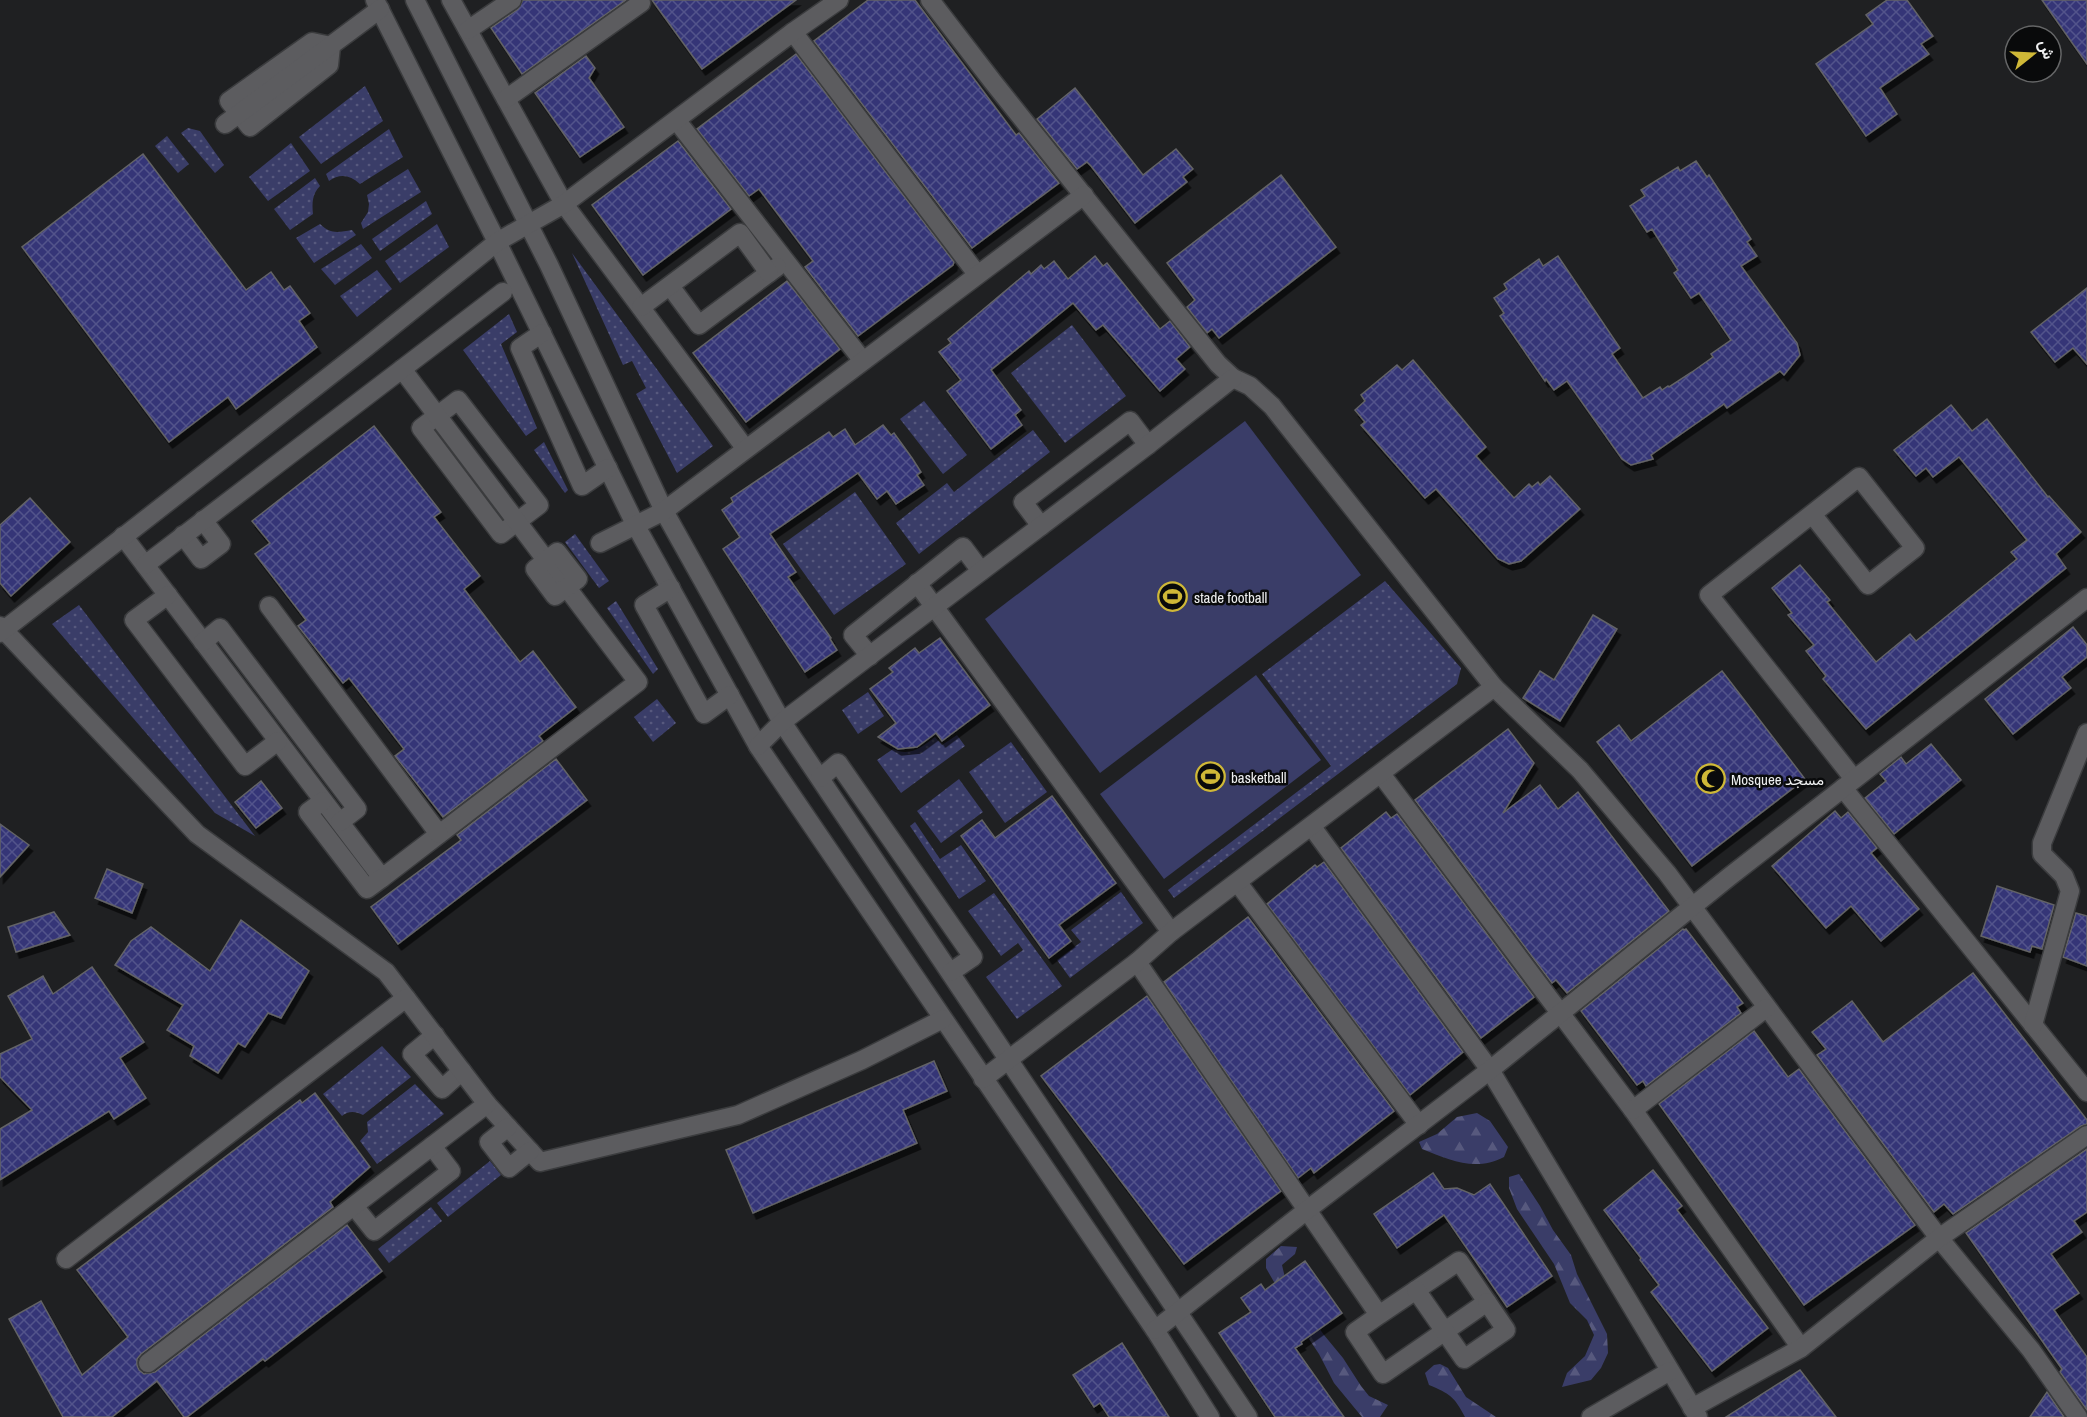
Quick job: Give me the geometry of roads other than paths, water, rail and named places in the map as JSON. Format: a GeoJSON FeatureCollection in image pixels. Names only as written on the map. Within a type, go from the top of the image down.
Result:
{"type":"FeatureCollection","features":[{"type":"Feature","properties":{"kind":"street"},"geometry":{"type":"LineString","coordinates":[[415,0],[549,266],[664,511],[782,722],[1248,1417]]}},
{"type":"Feature","properties":{"kind":"street"},"geometry":{"type":"LineString","coordinates":[[451,0],[564,204],[745,448]]}},
{"type":"Feature","properties":{"kind":"street"},"geometry":{"type":"LineString","coordinates":[[468,30],[512,0]]}},
{"type":"Feature","properties":{"kind":"street"},"geometry":{"type":"LineString","coordinates":[[506,99],[641,3],[639,0]]}},
{"type":"Feature","properties":{"kind":"street"},"geometry":{"type":"LineString","coordinates":[[838,0],[564,204],[497,242],[1,630],[197,834],[386,972],[487,1104],[540,1162],[738,1115],[862,1060],[943,1019]]}},
{"type":"Feature","properties":{"kind":"street"},"geometry":{"type":"LineString","coordinates":[[930,0],[1218,364],[1233,378],[1250,386],[1272,405],[1494,687],[1580,770],[1667,873],[1940,1238],[2031,1350],[2078,1417]]}},
{"type":"Feature","properties":{"kind":"street"},"geometry":{"type":"LineString","coordinates":[[233,119],[331,46],[378,5],[636,526],[758,746],[1155,1330],[1210,1417]]}},
{"type":"Feature","properties":{"kind":"street"},"geometry":{"type":"LineString","coordinates":[[793,32],[977,274]]}},
{"type":"Feature","properties":{"kind":"street"},"geometry":{"type":"LineString","coordinates":[[677,120],[863,361]]}},
{"type":"Feature","properties":{"kind":"street"},"geometry":{"type":"LineString","coordinates":[[600,543],[664,511],[1084,195]]}},
{"type":"Feature","properties":{"kind":"street"},"geometry":{"type":"LineString","coordinates":[[641,307],[740,233],[769,273]]}},
{"type":"Feature","properties":{"kind":"street"},"geometry":{"type":"LineString","coordinates":[[670,286],[699,325],[786,260]]}},
{"type":"Feature","properties":{"kind":"street"},"geometry":{"type":"LineString","coordinates":[[145,565],[502,292]]}},
{"type":"Feature","properties":{"kind":"street"},"geometry":{"type":"LineString","coordinates":[[542,333],[520,348],[582,486],[608,468]]}},
{"type":"Feature","properties":{"kind":"street"},"geometry":{"type":"LineString","coordinates":[[402,369],[437,416]]}},
{"type":"Feature","properties":{"kind":"street"},"geometry":{"type":"LineString","coordinates":[[758,746],[782,722],[1233,378]]}},
{"type":"Feature","properties":{"kind":"street"},"geometry":{"type":"LineString","coordinates":[[458,399],[539,505],[517,521],[501,534],[421,428],[458,399]]}},
{"type":"Feature","properties":{"kind":"street"},"geometry":{"type":"LineString","coordinates":[[1041,526],[1023,502],[1130,421],[1148,445]]}},
{"type":"Feature","properties":{"kind":"street"},"geometry":{"type":"LineString","coordinates":[[1812,514],[1868,585],[1915,548],[1859,477],[1812,514],[1709,596],[1848,784],[2087,1092]]}},
{"type":"Feature","properties":{"kind":"street"},"geometry":{"type":"LineString","coordinates":[[183,535],[201,559],[221,544],[203,520]]}},
{"type":"Feature","properties":{"kind":"street"},"geometry":{"type":"LineString","coordinates":[[323,801],[308,812],[367,889],[638,682],[567,587],[578,579],[557,552],[547,560],[517,521]]}},
{"type":"Feature","properties":{"kind":"street"},"geometry":{"type":"LineString","coordinates":[[123,536],[382,878]]}},
{"type":"Feature","properties":{"kind":"street"},"geometry":{"type":"LineString","coordinates":[[870,656],[853,635],[963,547],[981,571]]}},
{"type":"Feature","properties":{"kind":"street"},"geometry":{"type":"LineString","coordinates":[[917,583],[1171,932]]}},
{"type":"Feature","properties":{"kind":"street"},"geometry":{"type":"LineString","coordinates":[[671,588],[644,605],[704,714],[730,695]]}},
{"type":"Feature","properties":{"kind":"street"},"geometry":{"type":"LineString","coordinates":[[168,595],[134,620],[245,766],[278,741]]}},
{"type":"Feature","properties":{"kind":"street"},"geometry":{"type":"LineString","coordinates":[[1155,1330],[1490,1070],[1691,907],[2087,598]]}},
{"type":"Feature","properties":{"kind":"street"},"geometry":{"type":"LineString","coordinates":[[269,606],[439,834]]}},
{"type":"Feature","properties":{"kind":"street"},"geometry":{"type":"LineString","coordinates":[[203,642],[220,628],[357,809],[340,822]]}},
{"type":"Feature","properties":{"kind":"street"},"geometry":{"type":"LineString","coordinates":[[983,1079],[1137,962],[1171,932],[1494,687]]}},
{"type":"Feature","properties":{"kind":"street"},"geometry":{"type":"LineString","coordinates":[[2033,1025],[2070,891],[2064,876],[2042,854],[2042,843],[2087,734]]}},
{"type":"Feature","properties":{"kind":"street"},"geometry":{"type":"LineString","coordinates":[[820,778],[838,763],[973,957],[951,972]]}},
{"type":"Feature","properties":{"kind":"street"},"geometry":{"type":"LineString","coordinates":[[1381,774],[1633,1110],[1801,1348]]}},
{"type":"Feature","properties":{"kind":"street"},"geometry":{"type":"LineString","coordinates":[[1312,827],[1490,1070],[1695,1412],[1801,1348],[1940,1238],[2087,1135]]}},
{"type":"Feature","properties":{"kind":"street"},"geometry":{"type":"LineString","coordinates":[[1238,883],[1419,1125]]}},
{"type":"Feature","properties":{"kind":"street"},"geometry":{"type":"LineString","coordinates":[[1137,962],[1379,1315]]}},
{"type":"Feature","properties":{"kind":"street"},"geometry":{"type":"LineString","coordinates":[[66,1259],[406,998]]}},
{"type":"Feature","properties":{"kind":"street"},"geometry":{"type":"LineString","coordinates":[[1633,1110],[1766,1008]]}},
{"type":"Feature","properties":{"kind":"street"},"geometry":{"type":"LineString","coordinates":[[435,1035],[412,1054],[442,1089],[462,1071]]}},
{"type":"Feature","properties":{"kind":"street"},"geometry":{"type":"LineString","coordinates":[[148,1363],[487,1104]]}},
{"type":"Feature","properties":{"kind":"street"},"geometry":{"type":"LineString","coordinates":[[508,1127],[489,1142],[509,1168],[530,1151]]}},
{"type":"Feature","properties":{"kind":"street"},"geometry":{"type":"LineString","coordinates":[[354,1206],[374,1231],[451,1171],[432,1146]]}},
{"type":"Feature","properties":{"kind":"street"},"geometry":{"type":"LineString","coordinates":[[1416,1290],[1445,1332],[1464,1359],[1506,1330],[1487,1302],[1459,1261],[1416,1290],[1379,1315],[1355,1332],[1383,1374],[1445,1332],[1487,1302]]}},
{"type":"Feature","properties":{"kind":"street"},"geometry":{"type":"LineString","coordinates":[[1591,1417],[1670,1371]]}},
{"type":"Feature","properties":{"kind":"place","name":"stade football"},"geometry":{"type":"Point","coordinates":[1173,597]}},
{"type":"Feature","properties":{"kind":"place","name":"basketball"},"geometry":{"type":"Point","coordinates":[1210,777]}},
{"type":"Feature","properties":{"kind":"place","name":"Mosquee مسجد"},"geometry":{"type":"Point","coordinates":[1710,779]}}]}
